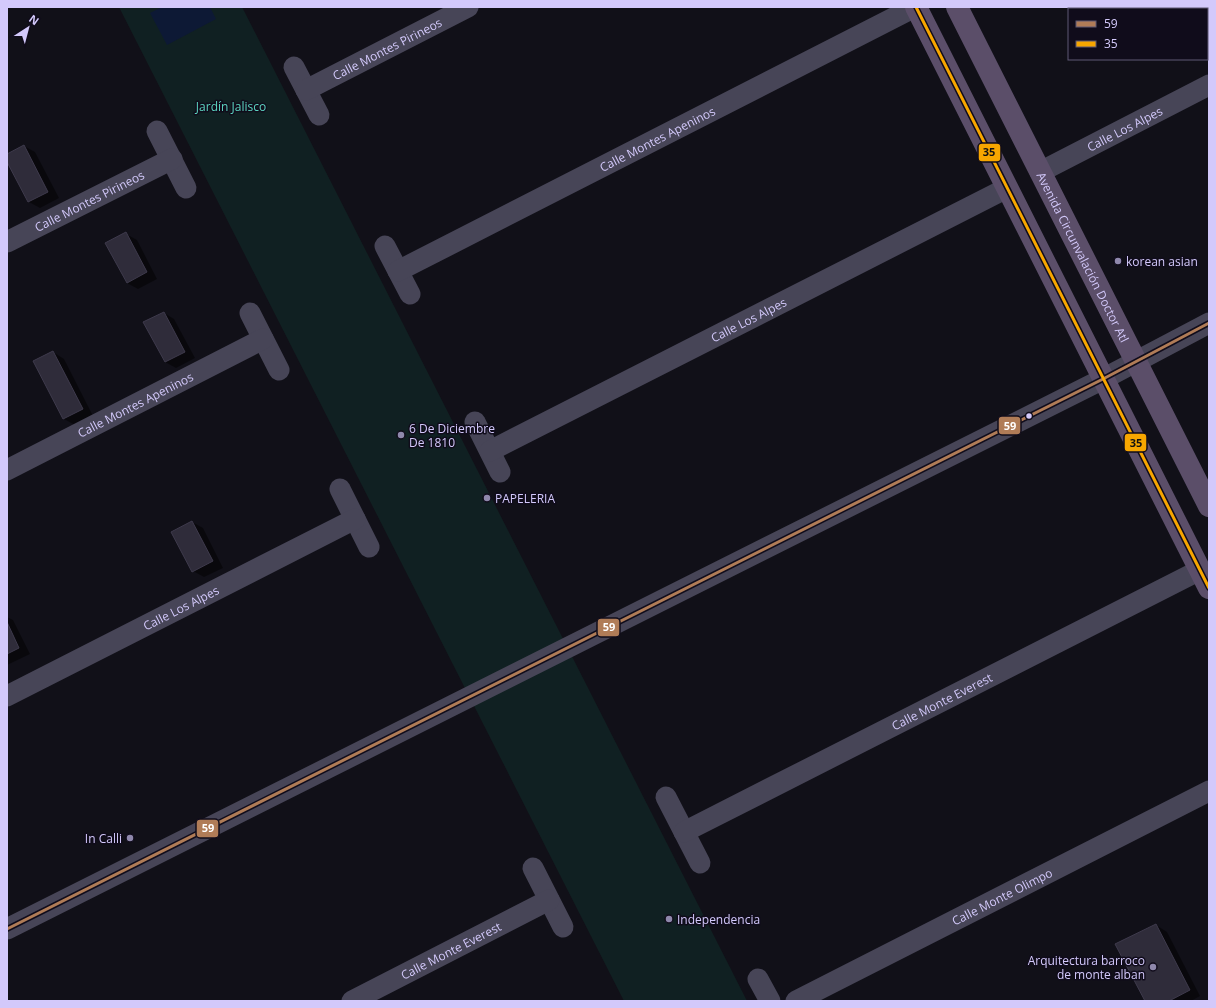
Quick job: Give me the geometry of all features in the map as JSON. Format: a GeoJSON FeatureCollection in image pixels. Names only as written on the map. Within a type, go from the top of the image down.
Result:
{"type":"FeatureCollection","features":[{"type":"Feature","properties":{"kind":"main road"},"geometry":{"type":"LineString","coordinates":[[916,7],[1204,579]]}},
{"type":"Feature","properties":{"kind":"main road","name":"Avenida Circunvalación Doctor Atl"},"geometry":{"type":"LineString","coordinates":[[957,7],[1209,506]]}},
{"type":"Feature","properties":{"kind":"street","name":"Calle Montes Pirineos"},"geometry":{"type":"LineString","coordinates":[[306,90],[468,7]]}},
{"type":"Feature","properties":{"kind":"street","name":"Calle Montes Apeninos"},"geometry":{"type":"LineString","coordinates":[[398,271],[916,7]]}},
{"type":"Feature","properties":{"kind":"street"},"geometry":{"type":"LineString","coordinates":[[294,67],[319,116]]}},
{"type":"Feature","properties":{"kind":"street","name":"Calle Los Alpes"},"geometry":{"type":"LineString","coordinates":[[1040,172],[1209,85]]}},
{"type":"Feature","properties":{"kind":"street"},"geometry":{"type":"LineString","coordinates":[[157,131],[186,188]]}},
{"type":"Feature","properties":{"kind":"street","name":"Calle Montes Pirineos"},"geometry":{"type":"LineString","coordinates":[[7,242],[172,158]]}},
{"type":"Feature","properties":{"kind":"street","name":"Calle Los Alpes"},"geometry":{"type":"LineString","coordinates":[[490,450],[1007,188]]}},
{"type":"Feature","properties":{"kind":"street"},"geometry":{"type":"LineString","coordinates":[[385,246],[410,294]]}},
{"type":"Feature","properties":{"kind":"street"},"geometry":{"type":"LineString","coordinates":[[250,313],[279,370]]}},
{"type":"Feature","properties":{"kind":"street"},"geometry":{"type":"LineString","coordinates":[[7,929],[1103,379],[1209,323]]}},
{"type":"Feature","properties":{"kind":"street","name":"Calle Montes Apeninos"},"geometry":{"type":"LineString","coordinates":[[7,470],[263,339]]}},
{"type":"Feature","properties":{"kind":"street"},"geometry":{"type":"LineString","coordinates":[[475,422],[500,472]]}},
{"type":"Feature","properties":{"kind":"street"},"geometry":{"type":"LineString","coordinates":[[340,489],[370,547]]}},
{"type":"Feature","properties":{"kind":"street","name":"Calle Los Alpes"},"geometry":{"type":"LineString","coordinates":[[7,696],[355,519]]}},
{"type":"Feature","properties":{"kind":"street","name":"Calle Monte Everest"},"geometry":{"type":"LineString","coordinates":[[684,832],[1204,579]]}},
{"type":"Feature","properties":{"kind":"street","name":"Calle Monte Olimpo"},"geometry":{"type":"LineString","coordinates":[[796,1001],[1209,791]]}},
{"type":"Feature","properties":{"kind":"street"},"geometry":{"type":"LineString","coordinates":[[666,798],[700,863]]}},
{"type":"Feature","properties":{"kind":"street"},"geometry":{"type":"LineString","coordinates":[[533,868],[563,927]]}},
{"type":"Feature","properties":{"kind":"street","name":"Calle Monte Everest"},"geometry":{"type":"LineString","coordinates":[[352,1001],[549,900]]}},
{"type":"Feature","properties":{"kind":"street"},"geometry":{"type":"LineString","coordinates":[[758,979],[770,1001]]}},
{"type":"Feature","properties":{"kind":"green space","name":"Jardín Jalisco"},"geometry":{"type":"Polygon","coordinates":[[[119,7],[242,7],[747,1001],[624,1001],[119,7]]]}},
{"type":"Feature","properties":{"kind":"water"},"geometry":{"type":"Polygon","coordinates":[[[162,7],[210,7],[216,19],[167,45],[150,13],[162,7]]]}},
{"type":"Feature","properties":{"kind":"building"},"geometry":{"type":"Polygon","coordinates":[[[24,145],[48,192],[28,202],[7,162],[7,154],[24,145]]]}},
{"type":"Feature","properties":{"kind":"building"},"geometry":{"type":"Polygon","coordinates":[[[126,232],[147,272],[127,283],[105,243],[126,232]]]}},
{"type":"Feature","properties":{"kind":"building"},"geometry":{"type":"Polygon","coordinates":[[[164,312],[185,352],[165,362],[143,322],[164,312]]]}},
{"type":"Feature","properties":{"kind":"building"},"geometry":{"type":"Polygon","coordinates":[[[53,351],[83,409],[63,419],[33,361],[53,351]]]}},
{"type":"Feature","properties":{"kind":"building"},"geometry":{"type":"Polygon","coordinates":[[[192,521],[213,561],[192,572],[171,532],[192,521]]]}},
{"type":"Feature","properties":{"kind":"building"},"geometry":{"type":"Polygon","coordinates":[[[7,622],[19,648],[7,654],[7,622]]]}},
{"type":"Feature","properties":{"kind":"building","name":"Arquitectura barroco de monte alban"},"geometry":{"type":"Polygon","coordinates":[[[1156,924],[1190,990],[1169,1001],[1145,1001],[1115,944],[1156,924]]]}},
{"type":"Feature","properties":{"kind":"transit line","name":"35"},"geometry":{"type":"LineString","coordinates":[[916,7],[1209,588]]}},
{"type":"Feature","properties":{"kind":"transit line","name":"59"},"geometry":{"type":"LineString","coordinates":[[7,929],[1103,379],[1209,323]]}},
{"type":"Feature","properties":{"kind":"place","name":"korean asian"},"geometry":{"type":"Point","coordinates":[1118,261]}},
{"type":"Feature","properties":{"kind":"place","name":"6 De Diciembre De 1810"},"geometry":{"type":"Point","coordinates":[401,435]}},
{"type":"Feature","properties":{"kind":"place","name":"PAPELERIA"},"geometry":{"type":"Point","coordinates":[487,498]}},
{"type":"Feature","properties":{"kind":"place","name":"In Calli"},"geometry":{"type":"Point","coordinates":[130,838]}},
{"type":"Feature","properties":{"kind":"place","name":"Independencia"},"geometry":{"type":"Point","coordinates":[669,919]}},
{"type":"Feature","properties":{"kind":"place","name":"Arquitectura barroco de monte alban"},"geometry":{"type":"Point","coordinates":[1153,967]}}]}
